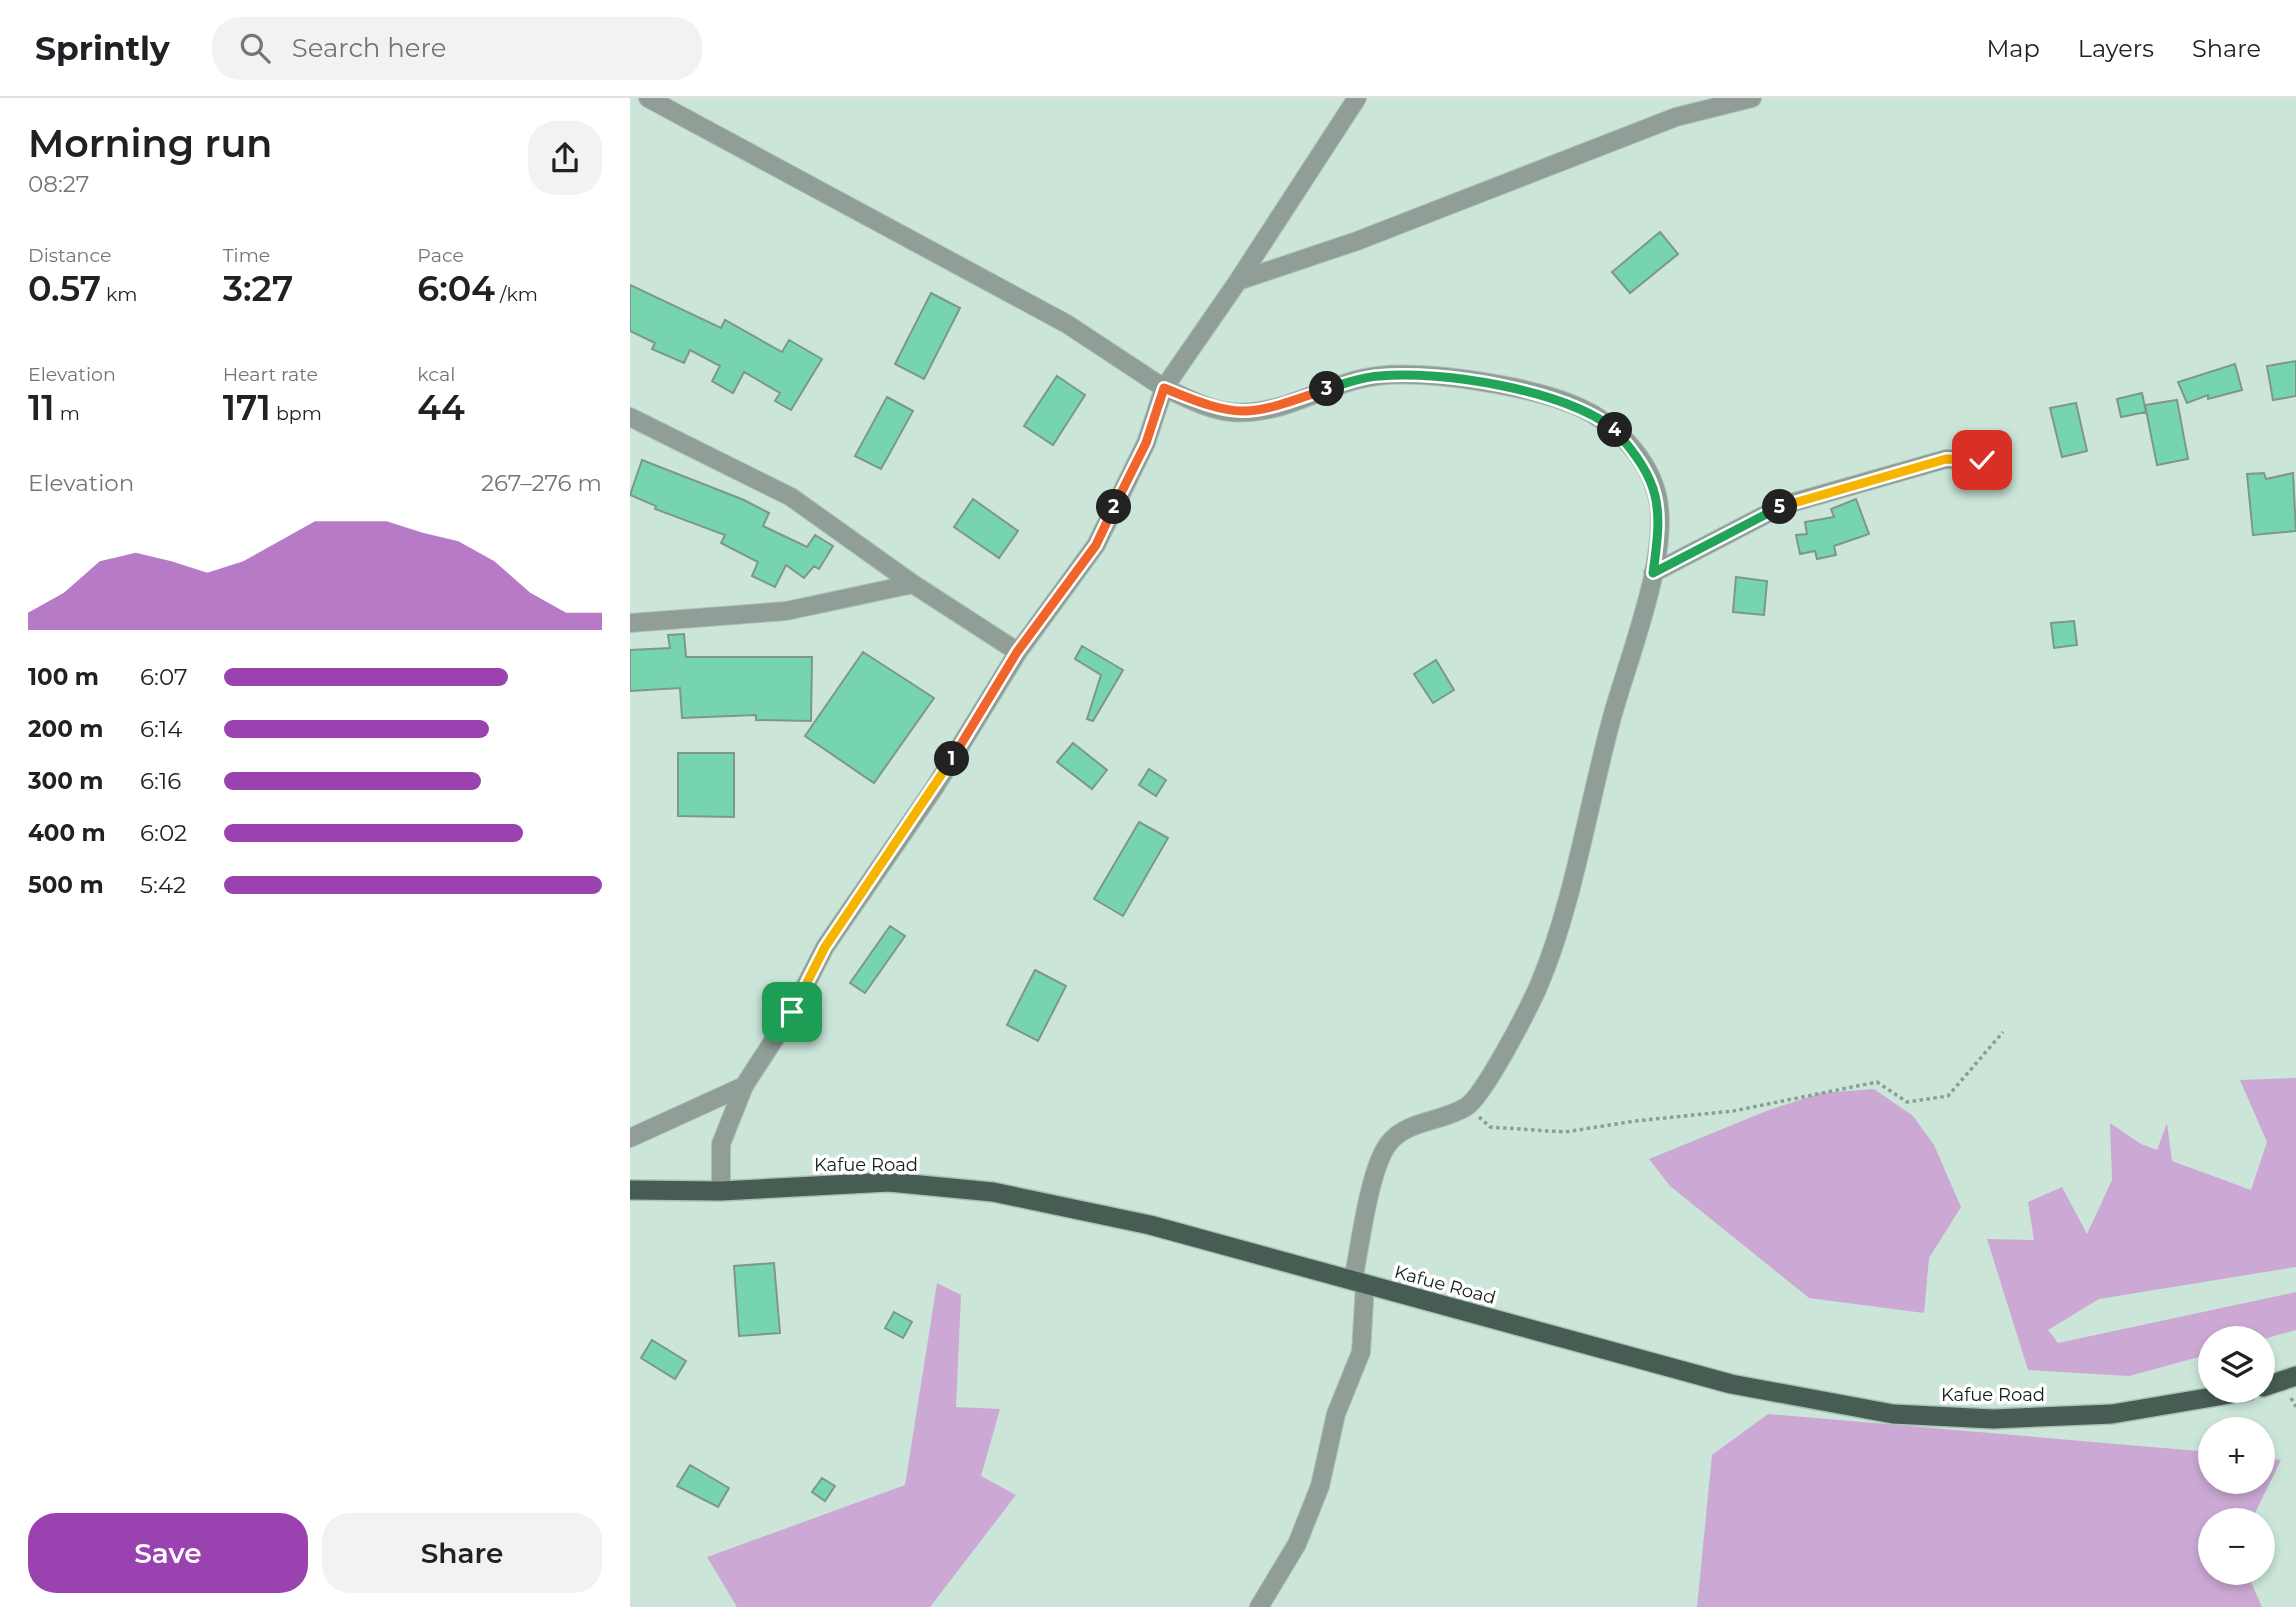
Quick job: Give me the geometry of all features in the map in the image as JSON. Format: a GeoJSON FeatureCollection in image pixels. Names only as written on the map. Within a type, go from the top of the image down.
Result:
{"type":"FeatureCollection","features":[{"type":"Feature","properties":{"kind":"highway","name":"Kafue Road"},"geometry":{"type":"LineString","coordinates":[[630,1190],[721,1191],[889,1182],[993,1192],[1150,1224],[1731,1384],[1893,1414],[1993,1419],[2112,1414],[2198,1399]]}},
{"type":"Feature","properties":{"kind":"highway"},"geometry":{"type":"LineString","coordinates":[[2275,1383],[2296,1376]]}},
{"type":"Feature","properties":{"kind":"street"},"geometry":{"type":"LineString","coordinates":[[648,98],[1067,324],[1164,388],[1209,407],[1254,412],[1277,408],[1352,381],[1378,376],[1412,376],[1473,382],[1538,393],[1582,408],[1613,428],[1642,461],[1657,493],[1659,535],[1653,573],[1611,721],[1569,889],[1539,985],[1482,1090],[1468,1106],[1403,1130],[1387,1145],[1376,1170],[1359,1283],[1360,1352],[1336,1415],[1321,1486],[1297,1544],[1259,1607]]}},
{"type":"Feature","properties":{"kind":"street"},"geometry":{"type":"LineString","coordinates":[[721,1191],[721,1144],[744,1086],[792,1012],[825,947],[935,787],[1017,652],[1096,545],[1146,443],[1164,388],[1238,281],[1357,98]]}},
{"type":"Feature","properties":{"kind":"street"},"geometry":{"type":"LineString","coordinates":[[1238,281],[1357,241],[1676,117],[1752,98]]}},
{"type":"Feature","properties":{"kind":"street"},"geometry":{"type":"LineString","coordinates":[[630,417],[791,496],[913,584],[1017,652]]}},
{"type":"Feature","properties":{"kind":"street"},"geometry":{"type":"LineString","coordinates":[[1653,573],[1784,505],[1946,459],[1982,460]]}},
{"type":"Feature","properties":{"kind":"street"},"geometry":{"type":"LineString","coordinates":[[630,623],[786,611],[913,584]]}},
{"type":"Feature","properties":{"kind":"street"},"geometry":{"type":"LineString","coordinates":[[630,1138],[744,1086]]}},
{"type":"Feature","properties":{"kind":"path"},"geometry":{"type":"LineString","coordinates":[[1468,1106],[1490,1127],[1565,1132],[1635,1121],[1732,1111],[1877,1082],[1907,1102],[1948,1096],[2003,1032]]}},
{"type":"Feature","properties":{"kind":"shaded area"},"geometry":{"type":"Polygon","coordinates":[[[2296,1078],[2296,1267],[2099,1299],[2048,1330],[2058,1343],[2296,1292],[2296,1330],[2275,1336],[2275,1326],[2198,1326],[2198,1357],[2129,1376],[2028,1370],[1987,1239],[2034,1240],[2028,1202],[2062,1187],[2087,1234],[2112,1180],[2110,1123],[2141,1144],[2157,1150],[2167,1123],[2172,1161],[2251,1190],[2267,1142],[2240,1080],[2296,1078]]]}},
{"type":"Feature","properties":{"kind":"shaded area"},"geometry":{"type":"Polygon","coordinates":[[[1874,1089],[1913,1116],[1934,1145],[1961,1207],[1929,1258],[1924,1313],[1809,1298],[1670,1186],[1649,1159],[1769,1110],[1821,1093],[1874,1089]]]}},
{"type":"Feature","properties":{"kind":"shaded area"},"geometry":{"type":"Polygon","coordinates":[[[937,1283],[961,1295],[956,1407],[1000,1409],[981,1476],[1016,1495],[930,1607],[737,1607],[707,1557],[905,1485],[937,1283]]]}},
{"type":"Feature","properties":{"kind":"shaded area"},"geometry":{"type":"Polygon","coordinates":[[[1768,1414],[2198,1451],[2198,1494],[2264,1494],[2257,1508],[2198,1508],[2198,1585],[2252,1585],[2262,1607],[1697,1607],[1712,1455],[1768,1414]]]}},
{"type":"Feature","properties":{"kind":"shaded area"},"geometry":{"type":"Polygon","coordinates":[[[2275,1459],[2281,1460],[2275,1472],[2275,1459]]]}},
{"type":"Feature","properties":{"kind":"building"},"geometry":{"type":"Polygon","coordinates":[[[1660,232],[1678,254],[1630,293],[1612,272],[1660,232]]]}},
{"type":"Feature","properties":{"kind":"building"},"geometry":{"type":"Polygon","coordinates":[[[630,285],[721,328],[725,320],[782,352],[789,340],[822,359],[791,410],[775,401],[780,393],[744,372],[733,393],[712,381],[720,366],[690,350],[684,363],[652,349],[655,343],[630,331],[630,285]]]}},
{"type":"Feature","properties":{"kind":"building"},"geometry":{"type":"Polygon","coordinates":[[[931,293],[960,308],[924,379],[895,364],[931,293]]]}},
{"type":"Feature","properties":{"kind":"building"},"geometry":{"type":"Polygon","coordinates":[[[2296,361],[2296,396],[2273,400],[2267,366],[2296,361]]]}},
{"type":"Feature","properties":{"kind":"building"},"geometry":{"type":"Polygon","coordinates":[[[2235,364],[2242,390],[2208,399],[2208,395],[2187,403],[2178,382],[2235,364]]]}},
{"type":"Feature","properties":{"kind":"building"},"geometry":{"type":"Polygon","coordinates":[[[1057,376],[1085,395],[1053,445],[1024,426],[1057,376]]]}},
{"type":"Feature","properties":{"kind":"building"},"geometry":{"type":"Polygon","coordinates":[[[2142,393],[2146,412],[2121,417],[2117,399],[2142,393]]]}},
{"type":"Feature","properties":{"kind":"building"},"geometry":{"type":"Polygon","coordinates":[[[887,397],[913,411],[881,469],[855,456],[887,397]]]}},
{"type":"Feature","properties":{"kind":"building"},"geometry":{"type":"Polygon","coordinates":[[[2177,400],[2188,459],[2157,465],[2145,405],[2177,400]]]}},
{"type":"Feature","properties":{"kind":"building"},"geometry":{"type":"Polygon","coordinates":[[[2076,403],[2087,451],[2062,457],[2050,408],[2076,403]]]}},
{"type":"Feature","properties":{"kind":"building"},"geometry":{"type":"Polygon","coordinates":[[[642,460],[744,500],[769,513],[763,526],[807,547],[815,535],[833,546],[819,569],[814,566],[804,578],[786,565],[775,587],[752,576],[758,562],[721,543],[725,535],[655,509],[656,506],[630,495],[642,460]]]}},
{"type":"Feature","properties":{"kind":"building"},"geometry":{"type":"Polygon","coordinates":[[[2264,473],[2266,479],[2293,473],[2296,531],[2253,535],[2247,474],[2264,473]]]}},
{"type":"Feature","properties":{"kind":"building"},"geometry":{"type":"Polygon","coordinates":[[[973,499],[1018,531],[999,558],[954,527],[973,499]]]}},
{"type":"Feature","properties":{"kind":"building"},"geometry":{"type":"Polygon","coordinates":[[[1856,499],[1869,534],[1834,546],[1836,555],[1817,559],[1815,551],[1800,554],[1796,535],[1807,534],[1805,522],[1834,517],[1831,509],[1856,499]]]}},
{"type":"Feature","properties":{"kind":"building"},"geometry":{"type":"Polygon","coordinates":[[[1736,577],[1767,581],[1764,615],[1733,612],[1736,577]]]}},
{"type":"Feature","properties":{"kind":"building"},"geometry":{"type":"Polygon","coordinates":[[[2074,621],[2077,645],[2054,648],[2051,623],[2074,621]]]}},
{"type":"Feature","properties":{"kind":"building"},"geometry":{"type":"Polygon","coordinates":[[[684,634],[686,657],[812,657],[811,721],[756,720],[756,715],[682,718],[680,688],[630,691],[630,650],[670,648],[668,635],[684,634]]]}},
{"type":"Feature","properties":{"kind":"building"},"geometry":{"type":"Polygon","coordinates":[[[1082,646],[1123,670],[1093,721],[1087,719],[1101,675],[1075,659],[1082,646]]]}},
{"type":"Feature","properties":{"kind":"building"},"geometry":{"type":"Polygon","coordinates":[[[863,652],[934,698],[874,783],[805,736],[863,652]]]}},
{"type":"Feature","properties":{"kind":"building"},"geometry":{"type":"Polygon","coordinates":[[[1436,660],[1454,690],[1433,703],[1414,674],[1436,660]]]}},
{"type":"Feature","properties":{"kind":"building"},"geometry":{"type":"Polygon","coordinates":[[[1073,743],[1107,770],[1092,789],[1057,762],[1073,743]]]}},
{"type":"Feature","properties":{"kind":"building"},"geometry":{"type":"Polygon","coordinates":[[[678,753],[734,753],[734,817],[678,816],[678,753]]]}},
{"type":"Feature","properties":{"kind":"building"},"geometry":{"type":"Polygon","coordinates":[[[1149,769],[1166,780],[1156,796],[1139,785],[1149,769]]]}},
{"type":"Feature","properties":{"kind":"building"},"geometry":{"type":"Polygon","coordinates":[[[1139,822],[1168,838],[1123,916],[1094,899],[1139,822]]]}},
{"type":"Feature","properties":{"kind":"building"},"geometry":{"type":"Polygon","coordinates":[[[890,926],[905,936],[865,993],[850,983],[890,926]]]}},
{"type":"Feature","properties":{"kind":"building"},"geometry":{"type":"Polygon","coordinates":[[[1035,970],[1066,986],[1038,1041],[1007,1025],[1035,970]]]}},
{"type":"Feature","properties":{"kind":"building"},"geometry":{"type":"Polygon","coordinates":[[[774,1263],[780,1333],[739,1336],[734,1266],[774,1263]]]}},
{"type":"Feature","properties":{"kind":"building"},"geometry":{"type":"Polygon","coordinates":[[[894,1312],[912,1322],[903,1338],[885,1328],[894,1312]]]}},
{"type":"Feature","properties":{"kind":"building"},"geometry":{"type":"Polygon","coordinates":[[[652,1340],[686,1361],[675,1379],[641,1358],[652,1340]]]}},
{"type":"Feature","properties":{"kind":"building"},"geometry":{"type":"Polygon","coordinates":[[[690,1465],[729,1488],[718,1507],[677,1486],[690,1465]]]}},
{"type":"Feature","properties":{"kind":"building"},"geometry":{"type":"Polygon","coordinates":[[[822,1478],[835,1486],[825,1501],[812,1492],[822,1478]]]}},
{"type":"Feature","properties":{"kind":"route"},"geometry":{"type":"LineString","coordinates":[[792,1012],[825,947],[935,787],[1017,652],[1096,545],[1146,443],[1164,388],[1209,407],[1231,412],[1254,412],[1277,408],[1352,381],[1378,376],[1412,376],[1473,382],[1538,393],[1582,408],[1613,428],[1642,461],[1657,493],[1659,535],[1653,573],[1784,505],[1946,459],[1982,460]]}}]}
